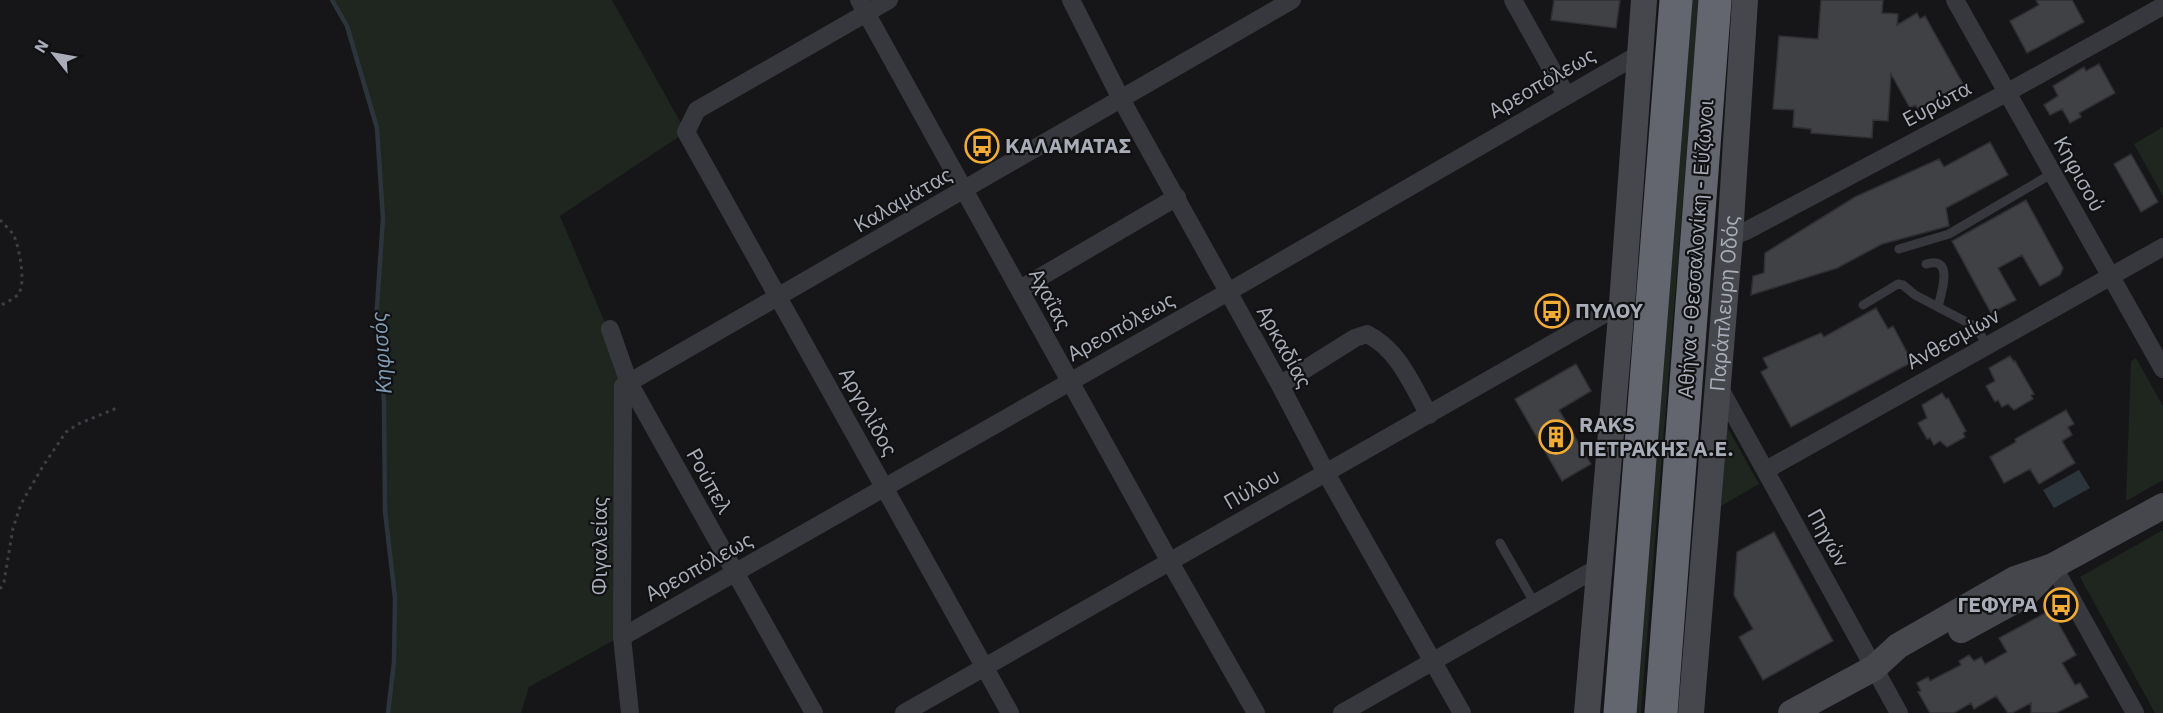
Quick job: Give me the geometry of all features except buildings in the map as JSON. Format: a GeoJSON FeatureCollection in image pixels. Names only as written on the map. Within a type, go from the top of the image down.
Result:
{"type":"FeatureCollection","features":[{"type":"Feature","properties":{"kind":"highway","name":"Αθήνα - Θεσσαλονίκη - Εύζωνοι"},"geometry":{"type":"LineString","coordinates":[[1620,713],[1676,0]]}},
{"type":"Feature","properties":{"kind":"highway","name":"Αθήνα - Θεσσαλονίκη - Εύζωνοι"},"geometry":{"type":"LineString","coordinates":[[1661,713],[1715,0]]}},
{"type":"Feature","properties":{"kind":"main road"},"geometry":{"type":"LineString","coordinates":[[1587,713],[1622,304],[1644,0]]}},
{"type":"Feature","properties":{"kind":"main road","name":"Παράπλευρη Οδός"},"geometry":{"type":"LineString","coordinates":[[1691,713],[1730,237],[1745,0]]}},
{"type":"Feature","properties":{"kind":"main road"},"geometry":{"type":"LineString","coordinates":[[1791,713],[1874,668],[1898,646],[2015,579],[2053,566],[2163,506]]}},
{"type":"Feature","properties":{"kind":"street"},"geometry":{"type":"LineString","coordinates":[[862,7],[889,0]]}},
{"type":"Feature","properties":{"kind":"street","name":"Αρκαδίας"},"geometry":{"type":"LineString","coordinates":[[1071,0],[1121,99],[1177,197],[1326,473],[1462,713]]}},
{"type":"Feature","properties":{"kind":"street","name":"Καλαμάτας"},"geometry":{"type":"LineString","coordinates":[[629,383],[1292,0]]}},
{"type":"Feature","properties":{"kind":"street"},"geometry":{"type":"LineString","coordinates":[[1513,0],[1566,95]]}},
{"type":"Feature","properties":{"kind":"street","name":"Κηφισού"},"geometry":{"type":"LineString","coordinates":[[1956,0],[2110,276],[2160,359]]}},
{"type":"Feature","properties":{"kind":"street","name":"Ευρώτα"},"geometry":{"type":"LineString","coordinates":[[1730,237],[1746,231],[2008,92],[2163,6]]}},
{"type":"Feature","properties":{"kind":"street","name":"Αργολίδος"},"geometry":{"type":"LineString","coordinates":[[862,7],[697,110],[686,132],[1010,713]]}},
{"type":"Feature","properties":{"kind":"street","name":"Αχαΐας"},"geometry":{"type":"LineString","coordinates":[[862,7],[1020,289],[1069,382],[1256,713]]}},
{"type":"Feature","properties":{"kind":"street","name":"Αρεοπόλεως"},"geometry":{"type":"LineString","coordinates":[[622,637],[1228,292],[1641,53]]}},
{"type":"Feature","properties":{"kind":"street"},"geometry":{"type":"LineString","coordinates":[[1020,289],[1177,197]]}},
{"type":"Feature","properties":{"kind":"street","name":"Ανθεσμίων"},"geometry":{"type":"LineString","coordinates":[[1766,471],[2163,247]]}},
{"type":"Feature","properties":{"kind":"street","name":"Πύλου"},"geometry":{"type":"LineString","coordinates":[[904,713],[1622,304]]}},
{"type":"Feature","properties":{"kind":"street","name":"Ρούπελ"},"geometry":{"type":"LineString","coordinates":[[610,329],[629,383],[814,713]]}},
{"type":"Feature","properties":{"kind":"street"},"geometry":{"type":"LineString","coordinates":[[1280,385],[1355,338],[1367,333],[1399,360],[1429,415]]}},
{"type":"Feature","properties":{"kind":"street","name":"Φιγαλείας"},"geometry":{"type":"LineString","coordinates":[[629,383],[623,386],[622,637],[630,713]]}},
{"type":"Feature","properties":{"kind":"street","name":"Πηγών"},"geometry":{"type":"LineString","coordinates":[[1718,385],[1899,713]]}},
{"type":"Feature","properties":{"kind":"street"},"geometry":{"type":"LineString","coordinates":[[2053,566],[2135,713]]}},
{"type":"Feature","properties":{"kind":"street"},"geometry":{"type":"LineString","coordinates":[[1342,713],[1599,567]]}},
{"type":"Feature","properties":{"kind":"lane"},"geometry":{"type":"LineString","coordinates":[[1899,249],[1949,234],[2054,173]]}},
{"type":"Feature","properties":{"kind":"lane"},"geometry":{"type":"LineString","coordinates":[[1926,264],[1937,263],[1944,272],[1945,283],[1938,307]]}},
{"type":"Feature","properties":{"kind":"lane"},"geometry":{"type":"LineString","coordinates":[[1863,305],[1898,284],[1976,327],[1987,345]]}},
{"type":"Feature","properties":{"kind":"lane"},"geometry":{"type":"LineString","coordinates":[[1500,543],[1535,604]]}},
{"type":"Feature","properties":{"kind":"path"},"geometry":{"type":"LineString","coordinates":[[0,220],[13,234],[18,245],[22,283],[16,297],[0,306]]}},
{"type":"Feature","properties":{"kind":"path"},"geometry":{"type":"LineString","coordinates":[[0,589],[4,582],[13,528],[21,504],[43,466],[66,432],[78,424],[117,408]]}},
{"type":"Feature","properties":{"kind":"shaded area"},"geometry":{"type":"Polygon","coordinates":[[[332,0],[612,0],[686,132],[560,216],[630,382],[616,639],[529,687],[521,713],[388,713],[394,662],[395,598],[385,511],[384,403],[377,307],[383,218],[377,128],[347,26],[332,0]]]}},
{"type":"Feature","properties":{"kind":"shaded area"},"geometry":{"type":"Polygon","coordinates":[[[1691,0],[1699,0],[1641,713],[1633,713],[1691,0]]]}},
{"type":"Feature","properties":{"kind":"shaded area"},"geometry":{"type":"Polygon","coordinates":[[[2163,127],[2163,196],[2134,144],[2163,127]]]}},
{"type":"Feature","properties":{"kind":"shaded area"},"geometry":{"type":"Polygon","coordinates":[[[2136,358],[2163,406],[2163,480],[2126,501],[2131,361],[2136,358]]]}},
{"type":"Feature","properties":{"kind":"shaded area"},"geometry":{"type":"Polygon","coordinates":[[[1727,427],[1759,484],[1721,506],[1727,427]]]}},
{"type":"Feature","properties":{"kind":"shaded area"},"geometry":{"type":"Polygon","coordinates":[[[2079,470],[2090,488],[2054,508],[2043,490],[2079,470]]]}},
{"type":"Feature","properties":{"kind":"shaded area"},"geometry":{"type":"Polygon","coordinates":[[[2163,530],[2163,713],[2155,713],[2080,577],[2163,530]]]}},
{"type":"Feature","properties":{"kind":"waterway","name":"Κηφισός"},"geometry":{"type":"LineString","coordinates":[[332,0],[347,26],[377,128],[383,218],[377,307],[384,403],[385,511],[395,598],[394,662],[388,713]]}},
{"type":"Feature","properties":{"kind":"place","name":"ΚΑΛΑΜΑΤΑΣ"},"geometry":{"type":"Point","coordinates":[982,146]}},
{"type":"Feature","properties":{"kind":"place","name":"ΠΥΛΟΥ"},"geometry":{"type":"Point","coordinates":[1552,311]}},
{"type":"Feature","properties":{"kind":"place","name":"RAKS ΠΕΤΡΑΚΗΣ Α.Ε."},"geometry":{"type":"Point","coordinates":[1556,437]}},
{"type":"Feature","properties":{"kind":"place","name":"ΓΕΦΥΡΑ"},"geometry":{"type":"Point","coordinates":[2061,605]}}]}
